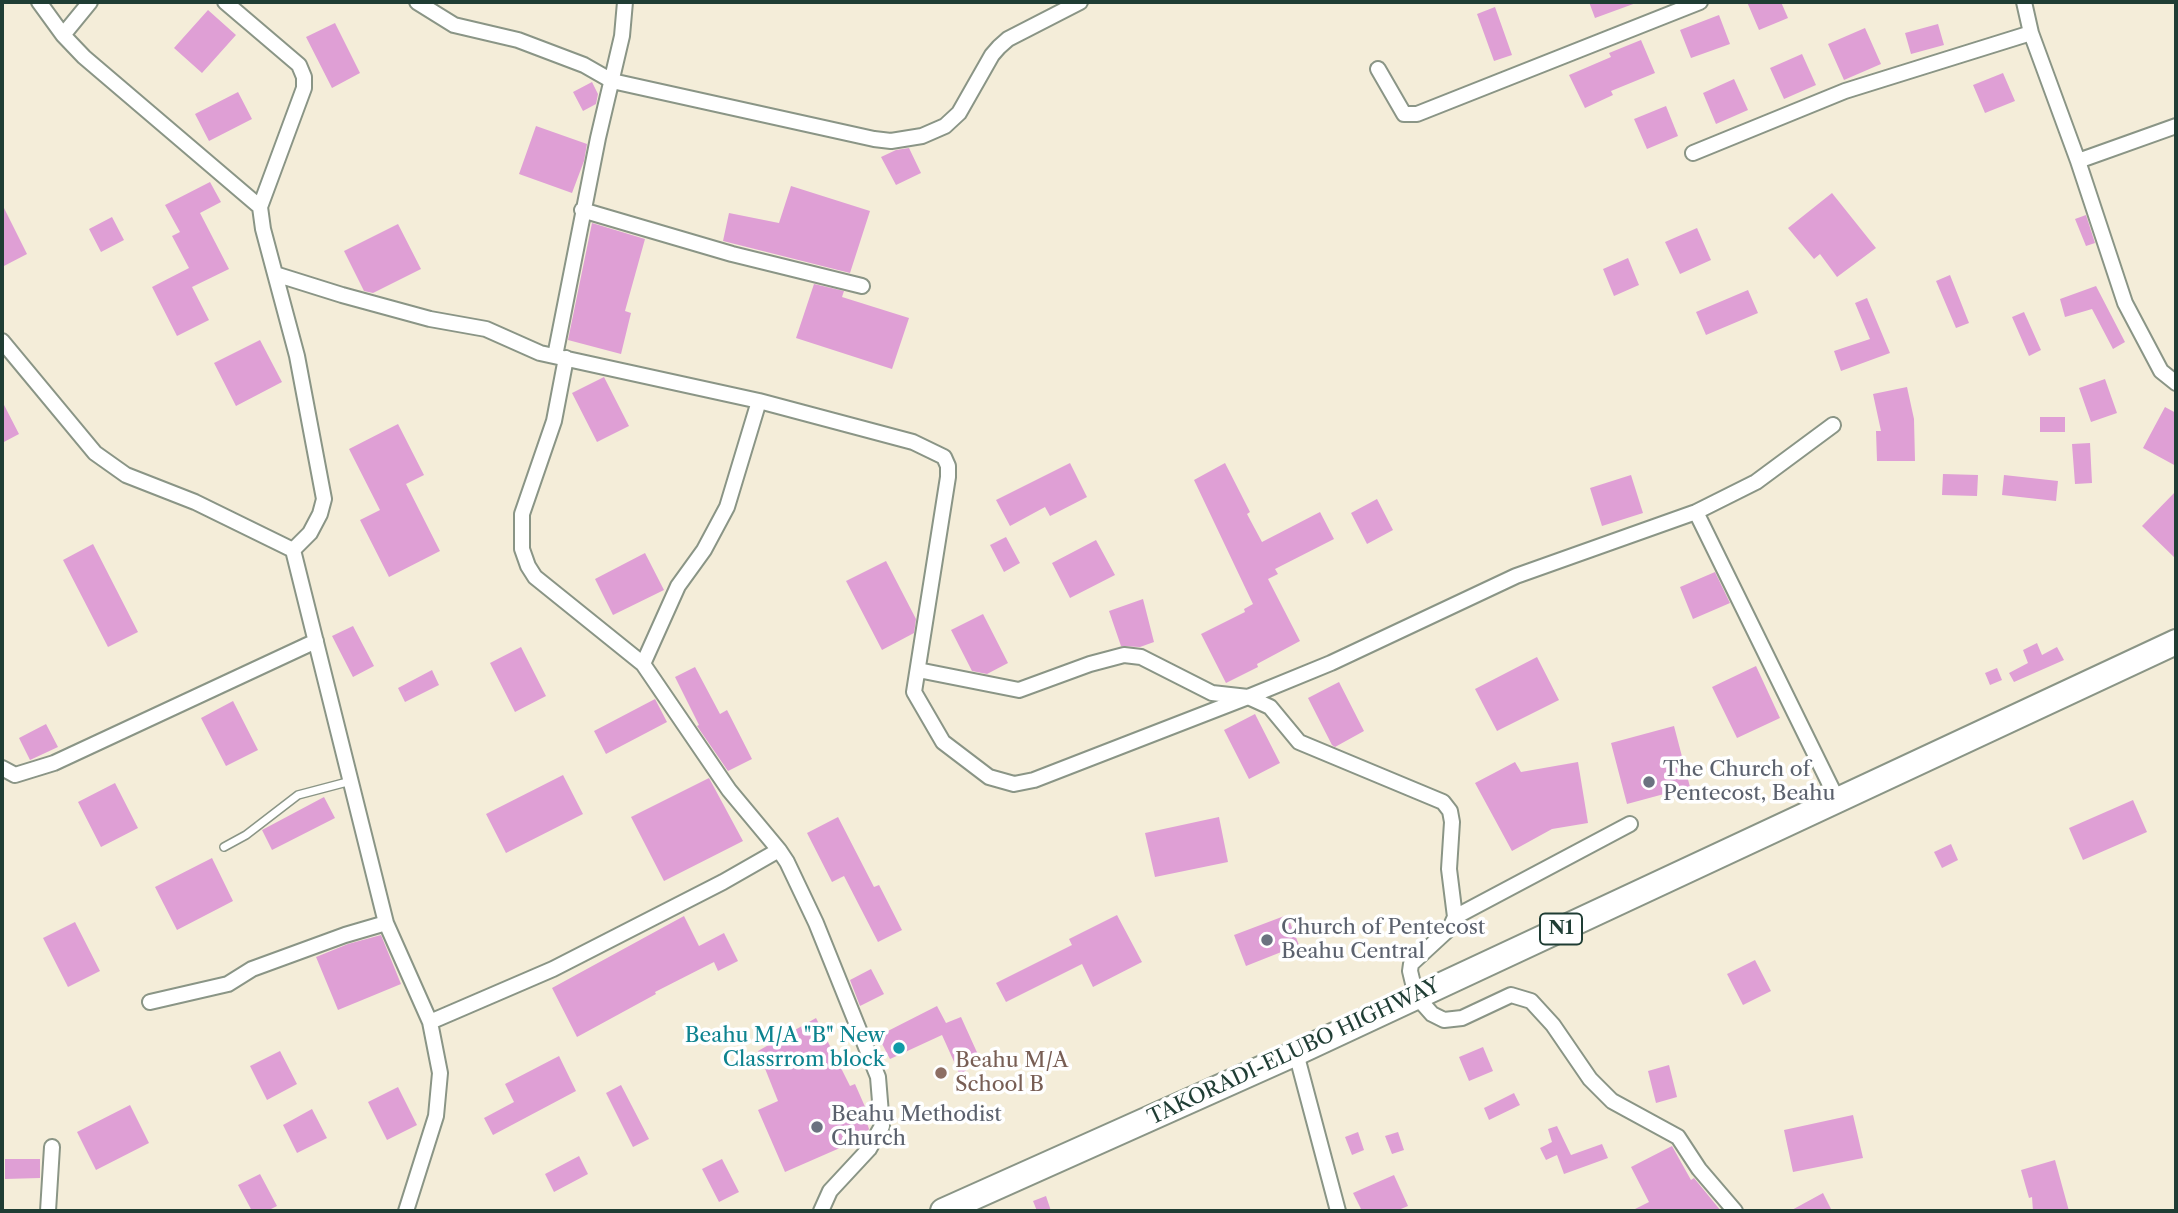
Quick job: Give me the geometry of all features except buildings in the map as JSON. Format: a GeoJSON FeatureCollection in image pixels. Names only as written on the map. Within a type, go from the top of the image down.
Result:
{"type":"FeatureCollection","features":[{"type":"Feature","properties":{"kind":"highway","name":"TAKORADI-ELUBO HIGHWAY"},"geometry":{"type":"LineString","coordinates":[[943,1211],[1296,1053],[2176,642]]}},
{"type":"Feature","properties":{"kind":"street"},"geometry":{"type":"LineString","coordinates":[[39,2],[63,35],[84,57],[260,206]]}},
{"type":"Feature","properties":{"kind":"street"},"geometry":{"type":"LineString","coordinates":[[63,35],[90,2]]}},
{"type":"Feature","properties":{"kind":"street"},"geometry":{"type":"LineString","coordinates":[[225,2],[299,65],[304,76],[304,88],[260,206],[262,229],[297,356],[324,499],[310,533],[293,550]]}},
{"type":"Feature","properties":{"kind":"street"},"geometry":{"type":"LineString","coordinates":[[417,2],[454,25],[518,40],[583,65],[612,81],[891,141],[922,136],[945,126],[959,113],[992,55],[1009,39],[1080,2]]}},
{"type":"Feature","properties":{"kind":"street"},"geometry":{"type":"LineString","coordinates":[[625,2],[625,16],[612,81],[582,210],[560,357],[554,422],[522,514],[522,549],[535,577],[643,664],[729,790],[779,849],[826,948],[872,1061],[881,1098],[882,1126],[869,1149],[830,1191],[821,1211]]}},
{"type":"Feature","properties":{"kind":"street"},"geometry":{"type":"LineString","coordinates":[[1378,69],[1404,114],[1417,114],[1700,2]]}},
{"type":"Feature","properties":{"kind":"street"},"geometry":{"type":"LineString","coordinates":[[2024,2],[2031,33],[2078,161],[2125,303],[2161,371],[2176,383]]}},
{"type":"Feature","properties":{"kind":"street"},"geometry":{"type":"LineString","coordinates":[[1693,153],[1845,91],[2031,33]]}},
{"type":"Feature","properties":{"kind":"street"},"geometry":{"type":"LineString","coordinates":[[2078,161],[2176,126]]}},
{"type":"Feature","properties":{"kind":"street"},"geometry":{"type":"LineString","coordinates":[[582,210],[732,254],[862,286]]}},
{"type":"Feature","properties":{"kind":"street"},"geometry":{"type":"LineString","coordinates":[[275,274],[430,319],[486,329],[531,350],[759,401],[913,442],[944,457],[948,466],[948,477],[914,692],[943,742],[989,777],[1014,784],[1034,780],[1331,663],[1516,576],[1696,512],[1756,482],[1833,425]]}},
{"type":"Feature","properties":{"kind":"street"},"geometry":{"type":"LineString","coordinates":[[2,341],[95,453],[126,475],[195,502],[293,550],[386,923],[430,1022],[440,1073],[436,1116],[406,1211]]}},
{"type":"Feature","properties":{"kind":"street"},"geometry":{"type":"LineString","coordinates":[[643,664],[678,586],[704,550],[727,507],[759,401]]}},
{"type":"Feature","properties":{"kind":"street"},"geometry":{"type":"LineString","coordinates":[[1696,512],[1837,799]]}},
{"type":"Feature","properties":{"kind":"street"},"geometry":{"type":"LineString","coordinates":[[2,768],[15,775],[54,763],[317,641]]}},
{"type":"Feature","properties":{"kind":"street"},"geometry":{"type":"LineString","coordinates":[[918,670],[1019,690],[1090,664],[1124,655],[1141,657],[1212,694],[1248,697],[1270,708],[1299,742],[1443,802],[1450,811],[1452,822],[1449,869],[1455,917],[1450,928],[1410,964],[1416,996],[1432,1014],[1444,1020],[1462,1018],[1511,995],[1531,1001],[1553,1025],[1590,1079],[1612,1101],[1678,1137],[1699,1169],[1735,1211]]}},
{"type":"Feature","properties":{"kind":"street"},"geometry":{"type":"LineString","coordinates":[[1455,917],[1630,824]]}},
{"type":"Feature","properties":{"kind":"street"},"geometry":{"type":"LineString","coordinates":[[430,1022],[554,969],[723,882],[779,849]]}},
{"type":"Feature","properties":{"kind":"street"},"geometry":{"type":"LineString","coordinates":[[150,1002],[228,984],[252,969],[386,923]]}},
{"type":"Feature","properties":{"kind":"street"},"geometry":{"type":"LineString","coordinates":[[1296,1053],[1338,1211]]}},
{"type":"Feature","properties":{"kind":"street"},"geometry":{"type":"LineString","coordinates":[[48,1211],[51,1147]]}},
{"type":"Feature","properties":{"kind":"lane"},"geometry":{"type":"LineString","coordinates":[[224,847],[246,835],[298,796],[352,781]]}},
{"type":"Feature","properties":{"kind":"place","name":"The Church of Pentecost, Beahu"},"geometry":{"type":"Point","coordinates":[1649,782]}},
{"type":"Feature","properties":{"kind":"place","name":"Church of Pentecost Beahu Central"},"geometry":{"type":"Point","coordinates":[1267,940]}},
{"type":"Feature","properties":{"kind":"place","name":"Beahu M/A \"B\" New Classrrom block"},"geometry":{"type":"Point","coordinates":[899,1048]}},
{"type":"Feature","properties":{"kind":"place","name":"Beahu M/A School B"},"geometry":{"type":"Point","coordinates":[941,1073]}},
{"type":"Feature","properties":{"kind":"place","name":"Beahu Methodist Church"},"geometry":{"type":"Point","coordinates":[817,1127]}}]}
